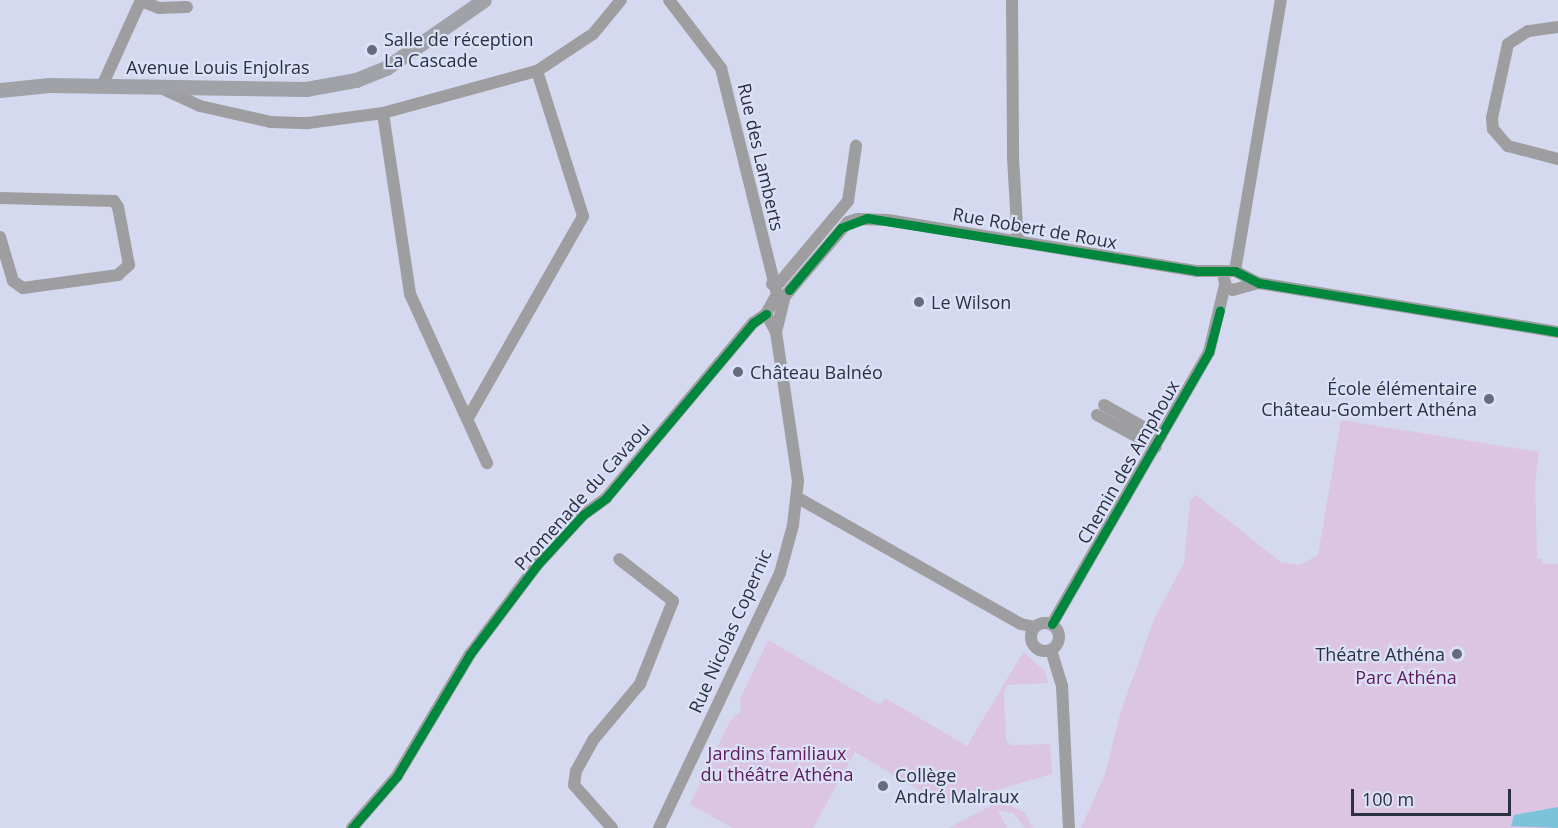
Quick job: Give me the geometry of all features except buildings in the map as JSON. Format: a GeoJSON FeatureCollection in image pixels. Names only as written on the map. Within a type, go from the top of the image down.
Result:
{"type":"FeatureCollection","features":[{"type":"Feature","properties":{"kind":"main road","name":"Avenue Louis Enjolras"},"geometry":{"type":"LineString","coordinates":[[0,90],[20,86],[306,89],[356,80],[386,68],[484,0]]}},
{"type":"Feature","properties":{"kind":"street"},"geometry":{"type":"LineString","coordinates":[[102,86],[141,0],[159,8],[187,7]]}},
{"type":"Feature","properties":{"kind":"street"},"geometry":{"type":"LineString","coordinates":[[161,88],[200,106],[271,122],[308,123],[383,113],[537,71],[593,34],[621,0]]}},
{"type":"Feature","properties":{"kind":"street","name":"Rue des Lamberts"},"geometry":{"type":"LineString","coordinates":[[669,0],[721,68],[778,291]]}},
{"type":"Feature","properties":{"kind":"street"},"geometry":{"type":"LineString","coordinates":[[1012,0],[1013,158],[1018,241]]}},
{"type":"Feature","properties":{"kind":"street","name":"Chemin des Amphoux"},"geometry":{"type":"LineString","coordinates":[[1052,624],[1209,352],[1220,310],[1233,280],[1281,0]]}},
{"type":"Feature","properties":{"kind":"street"},"geometry":{"type":"LineString","coordinates":[[1558,27],[1528,31],[1508,44],[1492,118],[1493,129],[1508,146],[1558,159]]}},
{"type":"Feature","properties":{"kind":"street"},"geometry":{"type":"LineString","coordinates":[[468,418],[583,216],[537,71]]}},
{"type":"Feature","properties":{"kind":"street"},"geometry":{"type":"LineString","coordinates":[[383,113],[410,294],[487,463]]}},
{"type":"Feature","properties":{"kind":"street"},"geometry":{"type":"LineString","coordinates":[[776,332],[780,282],[848,201],[856,146]]}},
{"type":"Feature","properties":{"kind":"street"},"geometry":{"type":"LineString","coordinates":[[0,198],[114,201],[118,207],[129,265],[118,275],[23,288],[13,281],[0,237]]}},
{"type":"Feature","properties":{"kind":"street","name":"Rue Robert de Roux"},"geometry":{"type":"LineString","coordinates":[[778,291],[841,228],[867,219],[1018,241],[1197,271],[1233,280],[1558,332]]}},
{"type":"Feature","properties":{"kind":"street"},"geometry":{"type":"LineString","coordinates":[[776,332],[766,314],[778,291]]}},
{"type":"Feature","properties":{"kind":"street","name":"Promenade du Cavaou"},"geometry":{"type":"LineString","coordinates":[[352,828],[397,776],[470,654],[537,565],[583,515],[606,498],[753,324],[766,314]]}},
{"type":"Feature","properties":{"kind":"street","name":"Rue Nicolas Copernic"},"geometry":{"type":"LineString","coordinates":[[659,828],[780,573],[798,498],[795,447],[776,332]]}},
{"type":"Feature","properties":{"kind":"street"},"geometry":{"type":"LineString","coordinates":[[1100,410],[1158,442]]}},
{"type":"Feature","properties":{"kind":"street"},"geometry":{"type":"LineString","coordinates":[[798,498],[1021,624],[1035,627],[1052,624],[1060,635],[1052,650],[1062,686],[1069,828]]}},
{"type":"Feature","properties":{"kind":"street"},"geometry":{"type":"LineString","coordinates":[[612,828],[577,789],[576,771],[594,739],[640,684],[672,601],[619,559]]}},
{"type":"Feature","properties":{"kind":"street"},"geometry":{"type":"LineString","coordinates":[[1035,627],[1031,636],[1034,645],[1042,651],[1052,650]]}},
{"type":"Feature","properties":{"kind":"green space","name":"Parc Athéna"},"geometry":{"type":"Polygon","coordinates":[[[1341,420],[1539,452],[1535,482],[1537,558],[1542,559],[1543,564],[1558,564],[1558,828],[1081,828],[1105,774],[1121,711],[1154,619],[1184,563],[1190,500],[1196,495],[1281,562],[1300,565],[1318,555],[1341,420]]]}},
{"type":"Feature","properties":{"kind":"green space","name":"Jardins familiaux du théâtre Athéna"},"geometry":{"type":"Polygon","coordinates":[[[768,640],[880,705],[885,698],[967,746],[1023,652],[1045,671],[1048,683],[1008,685],[1004,690],[1006,741],[1012,745],[1050,744],[1052,774],[944,805],[855,752],[813,828],[732,828],[690,804],[730,721],[741,711],[740,699],[768,640]]]}},
{"type":"Feature","properties":{"kind":"green space"},"geometry":{"type":"Polygon","coordinates":[[[1000,801],[1024,812],[1033,828],[1025,828],[1013,813],[998,810],[1007,828],[948,828],[1000,801]]]}},
{"type":"Feature","properties":{"kind":"water"},"geometry":{"type":"Polygon","coordinates":[[[1558,807],[1558,828],[1511,826],[1514,815],[1558,807]]]}},
{"type":"Feature","properties":{"kind":"cycle path"},"geometry":{"type":"LineString","coordinates":[[789,290],[841,228],[867,218],[1197,271],[1235,271],[1259,283],[1558,332]]}},
{"type":"Feature","properties":{"kind":"cycle path"},"geometry":{"type":"LineString","coordinates":[[1052,624],[1209,352],[1220,310]]}},
{"type":"Feature","properties":{"kind":"cycle path"},"geometry":{"type":"LineString","coordinates":[[352,828],[397,776],[470,654],[537,565],[583,515],[606,498],[753,323],[766,314]]}},
{"type":"Feature","properties":{"kind":"place","name":"Salle de réception La Cascade"},"geometry":{"type":"Point","coordinates":[372,50]}},
{"type":"Feature","properties":{"kind":"place","name":"Le Wilson"},"geometry":{"type":"Point","coordinates":[919,302]}},
{"type":"Feature","properties":{"kind":"place","name":"Château Balnéo"},"geometry":{"type":"Point","coordinates":[738,372]}},
{"type":"Feature","properties":{"kind":"place","name":"École élémentaire Château-Gombert Athéna"},"geometry":{"type":"Point","coordinates":[1489,399]}},
{"type":"Feature","properties":{"kind":"place","name":"Théatre Athéna"},"geometry":{"type":"Point","coordinates":[1457,654]}},
{"type":"Feature","properties":{"kind":"place","name":"Collège André Malraux"},"geometry":{"type":"Point","coordinates":[883,786]}}]}
